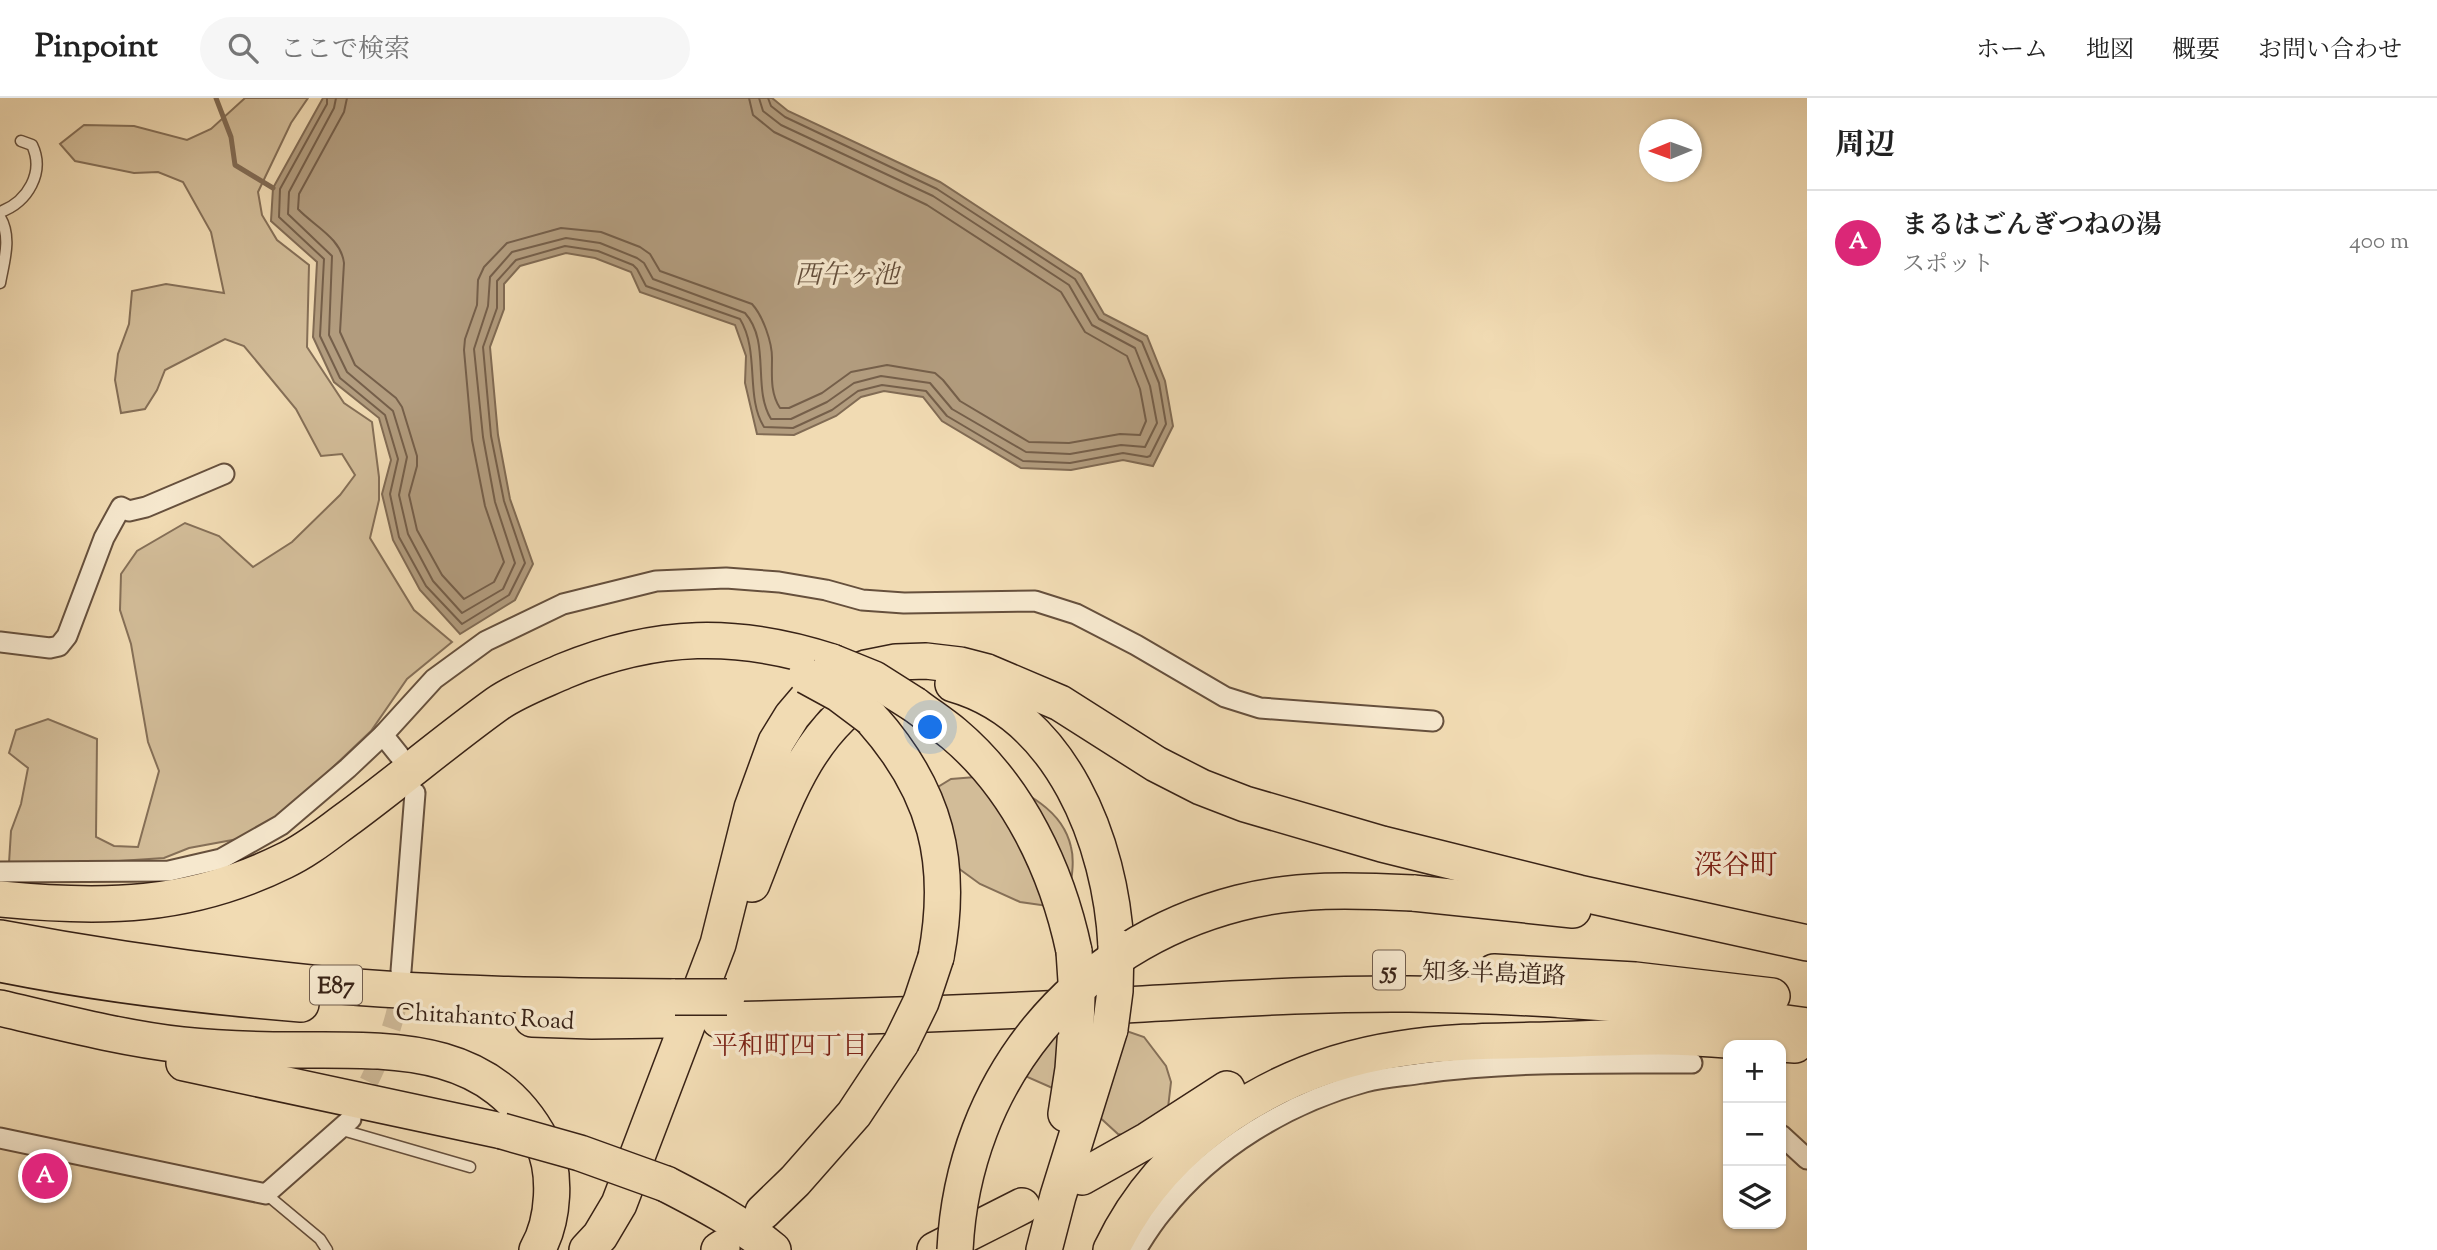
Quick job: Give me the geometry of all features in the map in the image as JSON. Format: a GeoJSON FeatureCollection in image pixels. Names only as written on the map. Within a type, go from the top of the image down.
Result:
{"type":"FeatureCollection","features":[{"type":"Feature","properties":{"kind":"highway"},"geometry":{"type":"LineString","coordinates":[[0,899],[96,904],[162,901],[201,893],[248,877],[286,860],[321,838],[499,703],[542,680],[587,662],[676,655],[729,656],[874,679],[955,735],[983,763],[1026,822],[1058,893],[1073,951],[1077,996],[1073,1069],[1066,1114],[1031,1250]]}},
{"type":"Feature","properties":{"kind":"highway"},"geometry":{"type":"LineString","coordinates":[[587,1250],[600,1236],[619,1204],[674,1021],[718,943],[752,808],[776,742],[792,716],[809,696],[835,679],[866,668],[897,662],[926,661],[987,672],[1060,703],[1156,764],[1201,787],[1297,821],[1579,893],[1807,943]]}},
{"type":"Feature","properties":{"kind":"highway"},"geometry":{"type":"LineString","coordinates":[[763,1212],[795,1181],[854,1114],[901,1043],[921,1002],[936,957],[944,902],[941,855],[936,833],[930,812],[911,771],[886,734],[871,718],[839,694],[819,669]]}},
{"type":"Feature","properties":{"kind":"highway"},"geometry":{"type":"LineString","coordinates":[[674,1021],[692,1033],[779,815],[805,759],[819,738],[846,709],[877,689],[898,682],[933,680],[969,688],[991,698],[1007,709],[1042,743],[1077,795],[1105,864],[1113,904],[1115,991],[1110,1030],[1061,1184],[1044,1250]]}},
{"type":"Feature","properties":{"kind":"highway"},"geometry":{"type":"LineString","coordinates":[[955,1250],[965,1178],[983,1121],[996,1092],[1019,1055],[1040,1026],[1095,972],[1131,948],[1178,923],[1241,902],[1271,896],[1330,890],[1413,893],[1572,910],[1669,925],[1807,953]]}},
{"type":"Feature","properties":{"kind":"highway","name":"Chitahanto Road"},"geometry":{"type":"LineString","coordinates":[[0,938],[122,960],[320,984],[555,996],[674,1021]]}},
{"type":"Feature","properties":{"kind":"highway","name":"Chitahanto Road"},"geometry":{"type":"LineString","coordinates":[[0,964],[243,1000],[464,1016],[593,1021],[674,1021],[723,1008],[971,1001]]}},
{"type":"Feature","properties":{"kind":"highway","name":"知多半島道路"},"geometry":{"type":"LineString","coordinates":[[971,1001],[1334,971],[1471,971],[1635,980],[1716,988],[1807,1002]]}},
{"type":"Feature","properties":{"kind":"highway","name":"知多半島道路"},"geometry":{"type":"LineString","coordinates":[[971,1001],[1418,994],[1534,998],[1683,1009],[1807,1026]]}},
{"type":"Feature","properties":{"kind":"highway"},"geometry":{"type":"LineString","coordinates":[[0,1008],[125,1037],[236,1049],[390,1051],[450,1063],[473,1073],[514,1102],[533,1125],[547,1152],[551,1179],[549,1216],[537,1250]]}},
{"type":"Feature","properties":{"kind":"highway"},"geometry":{"type":"LineString","coordinates":[[0,1020],[348,1100],[502,1131],[580,1153],[666,1184],[728,1218],[773,1250]]}},
{"type":"Feature","properties":{"kind":"highway"},"geometry":{"type":"LineString","coordinates":[[1111,1250],[1136,1205],[1180,1154],[1230,1113],[1257,1096],[1319,1068],[1353,1058],[1399,1048],[1512,1041],[1659,1037],[1807,1046]]}},
{"type":"Feature","properties":{"kind":"highway"},"geometry":{"type":"LineString","coordinates":[[1082,1177],[1148,1140],[1238,1082],[1259,1071],[1311,1052],[1379,1040],[1512,1041]]}},
{"type":"Feature","properties":{"kind":"highway"},"geometry":{"type":"LineString","coordinates":[[936,1250],[1022,1206]]}},
{"type":"Feature","properties":{"kind":"street"},"geometry":{"type":"LineString","coordinates":[[0,642],[50,648],[59,646],[67,636],[104,538],[121,507],[129,511],[146,507],[224,474]]}},
{"type":"Feature","properties":{"kind":"street"},"geometry":{"type":"LineString","coordinates":[[0,872],[169,871],[221,859],[281,825],[383,735],[434,679],[486,641],[563,604],[656,581],[726,578],[779,582],[862,600],[946,603],[1035,601],[1076,614],[1136,645],[1225,697],[1259,708],[1433,721]]}},
{"type":"Feature","properties":{"kind":"street"},"geometry":{"type":"LineString","coordinates":[[383,735],[399,755]]}},
{"type":"Feature","properties":{"kind":"street"},"geometry":{"type":"LineString","coordinates":[[401,971],[415,793]]}},
{"type":"Feature","properties":{"kind":"street"},"geometry":{"type":"LineString","coordinates":[[1136,1250],[1163,1210],[1213,1161],[1269,1120],[1331,1093],[1368,1081],[1470,1068],[1588,1063],[1692,1063]]}},
{"type":"Feature","properties":{"kind":"street"},"geometry":{"type":"LineString","coordinates":[[2,1143],[266,1194],[345,1124]]}},
{"type":"Feature","properties":{"kind":"street"},"geometry":{"type":"LineString","coordinates":[[1786,1140],[1807,1159]]}},
{"type":"Feature","properties":{"kind":"lane"},"geometry":{"type":"LineString","coordinates":[[0,283],[6,251],[6,226],[0,214],[20,200],[32,183],[38,164],[32,145],[21,141]]}},
{"type":"Feature","properties":{"kind":"lane"},"geometry":{"type":"LineString","coordinates":[[345,1124],[470,1167]]}},
{"type":"Feature","properties":{"kind":"lane"},"geometry":{"type":"LineString","coordinates":[[266,1194],[320,1240],[327,1250]]}},
{"type":"Feature","properties":{"kind":"shaded area"},"geometry":{"type":"Polygon","coordinates":[[[245,98],[308,98],[291,123],[258,192],[262,215],[277,240],[309,265],[307,347],[344,403],[372,422],[379,500],[370,538],[414,610],[452,642],[407,679],[371,731],[293,806],[254,836],[189,848],[164,858],[89,863],[9,863],[11,831],[21,804],[28,768],[9,753],[16,730],[48,719],[97,739],[96,837],[114,846],[138,847],[159,771],[148,742],[131,644],[120,610],[121,574],[137,551],[185,523],[219,536],[253,567],[292,542],[340,495],[355,475],[342,454],[321,456],[296,409],[244,346],[225,339],[165,370],[145,409],[121,413],[115,380],[118,354],[129,324],[132,291],[166,284],[224,293],[211,232],[183,182],[158,172],[134,173],[75,161],[60,144],[84,125],[134,126],[187,140],[211,129],[245,98]]]}},
{"type":"Feature","properties":{"kind":"shaded area"},"geometry":{"type":"Polygon","coordinates":[[[988,776],[1039,802],[1059,821],[1072,853],[1069,896],[1048,906],[1020,902],[980,884],[947,860],[933,790],[951,779],[988,776]]]}},
{"type":"Feature","properties":{"kind":"shaded area"},"geometry":{"type":"Polygon","coordinates":[[[1109,1025],[1144,1037],[1166,1066],[1171,1082],[1166,1125],[1141,1139],[1118,1134],[1095,1113],[1057,1090],[1025,1076],[1029,1038],[1109,1025]]]}},
{"type":"Feature","properties":{"kind":"water","name":"西午ヶ池"},"geometry":{"type":"Polygon","coordinates":[[[323,98],[772,98],[788,111],[940,182],[1081,274],[1104,314],[1147,336],[1165,381],[1173,426],[1153,466],[1123,460],[1071,470],[1021,468],[942,421],[923,397],[884,391],[861,397],[836,416],[794,435],[757,434],[745,383],[746,356],[735,325],[640,292],[631,272],[595,258],[566,253],[520,266],[504,284],[504,309],[490,347],[498,435],[510,499],[533,564],[515,600],[460,634],[420,590],[393,540],[382,494],[391,460],[379,418],[334,382],[313,337],[317,262],[271,221],[273,188],[323,98]]]}},
{"type":"Feature","properties":{"kind":"waterway"},"geometry":{"type":"LineString","coordinates":[[216,98],[231,137],[235,165],[273,188]]}},
{"type":"Feature","properties":{"kind":"tunnel"},"geometry":{"type":"LineString","coordinates":[[356,1108],[390,1031],[399,998],[400,982]]}},
{"type":"Feature","properties":{"kind":"place","name":"まるはごんぎつねの湯"},"geometry":{"type":"Point","coordinates":[45,1176]}},
{"type":"Feature","properties":{"kind":"district","name":"深谷町"},"geometry":{"type":"Point","coordinates":[1736,864]}},
{"type":"Feature","properties":{"kind":"district","name":"平和町四丁目"},"geometry":{"type":"Point","coordinates":[790,1045]}}]}
